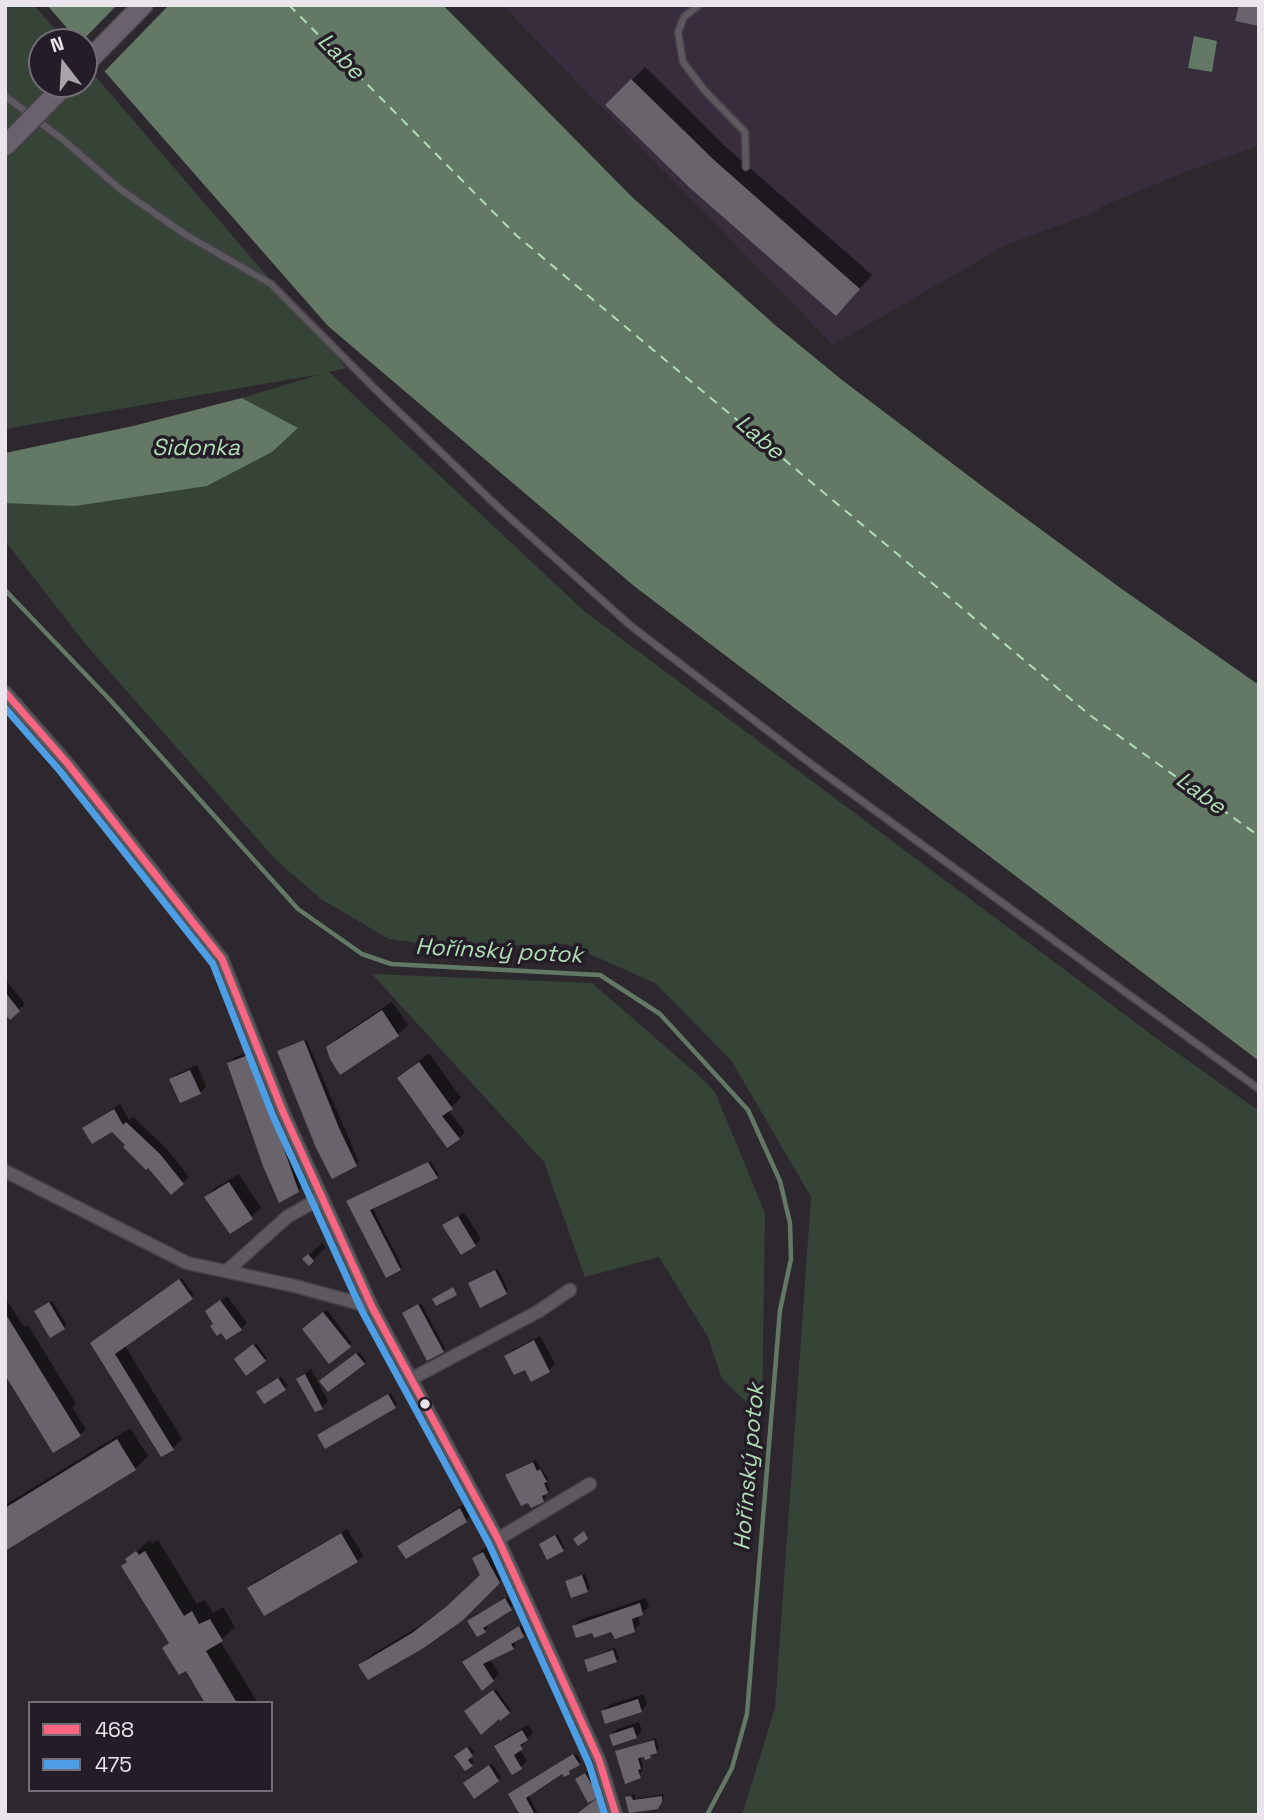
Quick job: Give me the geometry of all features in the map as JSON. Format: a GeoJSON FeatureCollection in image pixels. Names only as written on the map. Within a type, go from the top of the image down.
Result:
{"type":"FeatureCollection","features":[{"type":"Feature","properties":{"kind":"main road"},"geometry":{"type":"LineString","coordinates":[[98,51],[142,5]]}},
{"type":"Feature","properties":{"kind":"main road"},"geometry":{"type":"LineString","coordinates":[[5,146],[52,98]]}},
{"type":"Feature","properties":{"kind":"street"},"geometry":{"type":"LineString","coordinates":[[5,692],[68,764],[222,959],[283,1112],[321,1197],[372,1307],[498,1539],[599,1760],[616,1815]]}},
{"type":"Feature","properties":{"kind":"street"},"geometry":{"type":"LineString","coordinates":[[5,1171],[187,1262],[295,1286],[372,1307]]}},
{"type":"Feature","properties":{"kind":"street"},"geometry":{"type":"LineString","coordinates":[[227,1271],[287,1217],[321,1197]]}},
{"type":"Feature","properties":{"kind":"street"},"geometry":{"type":"LineString","coordinates":[[411,1380],[539,1311],[570,1290]]}},
{"type":"Feature","properties":{"kind":"street"},"geometry":{"type":"LineString","coordinates":[[498,1539],[590,1484]]}},
{"type":"Feature","properties":{"kind":"lane"},"geometry":{"type":"LineString","coordinates":[[699,5],[684,17],[678,32],[683,62],[745,132],[746,167]]}},
{"type":"Feature","properties":{"kind":"lane"},"geometry":{"type":"LineString","coordinates":[[5,96],[61,138],[120,190],[186,235],[271,284],[499,508],[631,626],[815,767],[1259,1088]]}},
{"type":"Feature","properties":{"kind":"shaded area"},"geometry":{"type":"Polygon","coordinates":[[[5,5],[34,5],[54,28],[28,28],[28,98],[98,98],[98,79],[346,368],[329,372],[583,610],[1152,1035],[1259,1111],[1259,1815],[742,1815],[775,1708],[811,1197],[731,1060],[655,983],[567,944],[449,947],[389,939],[321,899],[276,860],[87,646],[5,541],[5,503],[207,486],[272,452],[298,428],[242,398],[321,374],[5,429],[5,5]]]}},
{"type":"Feature","properties":{"kind":"shaded area"},"geometry":{"type":"Polygon","coordinates":[[[502,5],[1259,5],[1259,146],[1185,172],[1103,206],[1095,212],[1006,245],[833,345],[502,5]]]}},
{"type":"Feature","properties":{"kind":"shaded area"},"geometry":{"type":"Polygon","coordinates":[[[372,974],[592,983],[715,1092],[765,1213],[762,1417],[722,1379],[708,1337],[659,1257],[585,1277],[544,1162],[372,974]]]}},
{"type":"Feature","properties":{"kind":"water","name":"Labe"},"geometry":{"type":"Polygon","coordinates":[[[47,5],[443,5],[631,196],[775,325],[842,380],[990,492],[1259,685],[1259,1061],[634,586],[328,326],[98,64],[98,28],[67,28],[47,5]]]}},
{"type":"Feature","properties":{"kind":"water"},"geometry":{"type":"Polygon","coordinates":[[[1194,36],[1217,41],[1212,72],[1188,68],[1194,36]]]}},
{"type":"Feature","properties":{"kind":"water","name":"Sidonka"},"geometry":{"type":"Polygon","coordinates":[[[242,398],[298,428],[272,452],[207,486],[75,506],[5,503],[5,453],[133,426],[242,398]]]}},
{"type":"Feature","properties":{"kind":"pier"},"geometry":{"type":"Polygon","coordinates":[[[117,5],[169,5],[102,74],[98,69],[98,28],[95,28],[117,5]]]}},
{"type":"Feature","properties":{"kind":"building"},"geometry":{"type":"Polygon","coordinates":[[[1239,5],[1259,5],[1259,26],[1235,21],[1239,5]]]}},
{"type":"Feature","properties":{"kind":"building"},"geometry":{"type":"Polygon","coordinates":[[[631,79],[714,160],[860,289],[836,316],[690,188],[605,105],[631,79]]]}},
{"type":"Feature","properties":{"kind":"building"},"geometry":{"type":"Polygon","coordinates":[[[5,992],[20,1011],[10,1020],[5,1014],[5,992]]]}},
{"type":"Feature","properties":{"kind":"building"},"geometry":{"type":"Polygon","coordinates":[[[382,1010],[399,1036],[340,1075],[326,1047],[382,1010]]]}},
{"type":"Feature","properties":{"kind":"building"},"geometry":{"type":"Polygon","coordinates":[[[304,1040],[357,1166],[332,1179],[316,1148],[277,1051],[304,1040]]]}},
{"type":"Feature","properties":{"kind":"building"},"geometry":{"type":"Polygon","coordinates":[[[251,1054],[299,1192],[279,1203],[263,1166],[227,1063],[251,1054]]]}},
{"type":"Feature","properties":{"kind":"building"},"geometry":{"type":"Polygon","coordinates":[[[419,1062],[453,1109],[442,1116],[460,1139],[447,1148],[397,1078],[419,1062]]]}},
{"type":"Feature","properties":{"kind":"building"},"geometry":{"type":"Polygon","coordinates":[[[190,1070],[201,1094],[180,1103],[169,1079],[190,1070]]]}},
{"type":"Feature","properties":{"kind":"building"},"geometry":{"type":"Polygon","coordinates":[[[114,1109],[123,1125],[126,1122],[160,1154],[184,1184],[171,1195],[148,1168],[146,1170],[123,1147],[125,1145],[112,1132],[92,1144],[82,1128],[114,1109]]]}},
{"type":"Feature","properties":{"kind":"building"},"geometry":{"type":"Polygon","coordinates":[[[428,1162],[438,1178],[370,1210],[401,1270],[386,1278],[346,1201],[428,1162]]]}},
{"type":"Feature","properties":{"kind":"building"},"geometry":{"type":"Polygon","coordinates":[[[229,1182],[253,1219],[230,1234],[204,1197],[229,1182]]]}},
{"type":"Feature","properties":{"kind":"building"},"geometry":{"type":"Polygon","coordinates":[[[458,1216],[476,1246],[461,1255],[442,1225],[458,1216]]]}},
{"type":"Feature","properties":{"kind":"building"},"geometry":{"type":"Polygon","coordinates":[[[308,1254],[314,1261],[309,1266],[302,1259],[308,1254]]]}},
{"type":"Feature","properties":{"kind":"building"},"geometry":{"type":"Polygon","coordinates":[[[495,1270],[507,1294],[480,1308],[468,1283],[495,1270]]]}},
{"type":"Feature","properties":{"kind":"building"},"geometry":{"type":"Polygon","coordinates":[[[179,1279],[193,1299],[115,1354],[174,1450],[161,1457],[90,1343],[179,1279]]]}},
{"type":"Feature","properties":{"kind":"building"},"geometry":{"type":"Polygon","coordinates":[[[453,1287],[457,1295],[436,1306],[432,1299],[453,1287]]]}},
{"type":"Feature","properties":{"kind":"building"},"geometry":{"type":"Polygon","coordinates":[[[220,1300],[242,1330],[226,1340],[221,1333],[217,1336],[205,1311],[220,1300]]]}},
{"type":"Feature","properties":{"kind":"building"},"geometry":{"type":"Polygon","coordinates":[[[49,1302],[65,1329],[50,1338],[34,1311],[49,1302]]]}},
{"type":"Feature","properties":{"kind":"building"},"geometry":{"type":"Polygon","coordinates":[[[418,1304],[444,1352],[427,1361],[402,1313],[418,1304]]]}},
{"type":"Feature","properties":{"kind":"building"},"geometry":{"type":"Polygon","coordinates":[[[323,1312],[351,1347],[329,1364],[302,1329],[323,1312]]]}},
{"type":"Feature","properties":{"kind":"building"},"geometry":{"type":"Polygon","coordinates":[[[5,1313],[81,1436],[53,1453],[5,1375],[5,1313]]]}},
{"type":"Feature","properties":{"kind":"building"},"geometry":{"type":"Polygon","coordinates":[[[534,1340],[550,1372],[531,1382],[525,1370],[514,1375],[504,1356],[534,1340]]]}},
{"type":"Feature","properties":{"kind":"building"},"geometry":{"type":"Polygon","coordinates":[[[253,1344],[266,1361],[246,1376],[234,1359],[253,1344]]]}},
{"type":"Feature","properties":{"kind":"building"},"geometry":{"type":"Polygon","coordinates":[[[356,1353],[365,1364],[328,1392],[319,1381],[356,1353]]]}},
{"type":"Feature","properties":{"kind":"building"},"geometry":{"type":"Polygon","coordinates":[[[305,1374],[323,1409],[315,1412],[296,1379],[305,1374]]]}},
{"type":"Feature","properties":{"kind":"building"},"geometry":{"type":"Polygon","coordinates":[[[278,1378],[286,1390],[264,1404],[256,1392],[278,1378]]]}},
{"type":"Feature","properties":{"kind":"building"},"geometry":{"type":"Polygon","coordinates":[[[388,1394],[396,1408],[325,1449],[317,1435],[388,1394]]]}},
{"type":"Feature","properties":{"kind":"building"},"geometry":{"type":"Polygon","coordinates":[[[117,1439],[136,1470],[5,1551],[5,1508],[117,1439]]]}},
{"type":"Feature","properties":{"kind":"building"},"geometry":{"type":"Polygon","coordinates":[[[533,1462],[547,1482],[544,1483],[548,1493],[542,1496],[544,1502],[531,1508],[528,1503],[521,1506],[505,1475],[533,1462]]]}},
{"type":"Feature","properties":{"kind":"building"},"geometry":{"type":"Polygon","coordinates":[[[460,1508],[467,1522],[406,1559],[397,1546],[460,1508]]]}},
{"type":"Feature","properties":{"kind":"building"},"geometry":{"type":"Polygon","coordinates":[[[584,1531],[588,1539],[578,1546],[573,1539],[584,1531]]]}},
{"type":"Feature","properties":{"kind":"building"},"geometry":{"type":"Polygon","coordinates":[[[341,1533],[358,1562],[264,1616],[247,1588],[341,1533]]]}},
{"type":"Feature","properties":{"kind":"building"},"geometry":{"type":"Polygon","coordinates":[[[555,1535],[564,1551],[547,1560],[539,1544],[555,1535]]]}},
{"type":"Feature","properties":{"kind":"building"},"geometry":{"type":"Polygon","coordinates":[[[136,1551],[139,1555],[145,1551],[184,1616],[192,1611],[199,1624],[210,1619],[223,1641],[206,1651],[236,1701],[204,1701],[186,1671],[179,1675],[162,1648],[169,1643],[121,1566],[127,1562],[125,1559],[136,1551]]]}},
{"type":"Feature","properties":{"kind":"building"},"geometry":{"type":"Polygon","coordinates":[[[483,1552],[500,1583],[462,1621],[422,1649],[368,1680],[358,1665],[412,1633],[447,1606],[480,1575],[472,1558],[483,1552]]]}},
{"type":"Feature","properties":{"kind":"building"},"geometry":{"type":"Polygon","coordinates":[[[582,1575],[588,1592],[571,1598],[565,1581],[582,1575]]]}},
{"type":"Feature","properties":{"kind":"building"},"geometry":{"type":"Polygon","coordinates":[[[505,1598],[512,1610],[483,1628],[486,1632],[477,1637],[467,1621],[505,1598]]]}},
{"type":"Feature","properties":{"kind":"building"},"geometry":{"type":"Polygon","coordinates":[[[640,1603],[643,1615],[632,1619],[635,1632],[615,1639],[611,1632],[594,1638],[592,1633],[576,1638],[572,1626],[640,1603]]]}},
{"type":"Feature","properties":{"kind":"building"},"geometry":{"type":"Polygon","coordinates":[[[519,1626],[524,1637],[511,1644],[514,1649],[483,1664],[494,1681],[482,1691],[462,1662],[519,1626]]]}},
{"type":"Feature","properties":{"kind":"building"},"geometry":{"type":"Polygon","coordinates":[[[613,1650],[617,1662],[588,1672],[584,1660],[613,1650]]]}},
{"type":"Feature","properties":{"kind":"building"},"geometry":{"type":"Polygon","coordinates":[[[493,1690],[510,1713],[481,1735],[464,1711],[493,1690]]]}},
{"type":"Feature","properties":{"kind":"building"},"geometry":{"type":"Polygon","coordinates":[[[638,1699],[642,1712],[605,1724],[601,1711],[638,1699]]]}},
{"type":"Feature","properties":{"kind":"building"},"geometry":{"type":"Polygon","coordinates":[[[633,1727],[637,1738],[613,1746],[609,1735],[633,1727]]]}},
{"type":"Feature","properties":{"kind":"building"},"geometry":{"type":"Polygon","coordinates":[[[522,1730],[528,1740],[520,1745],[523,1749],[514,1755],[522,1769],[512,1775],[494,1746],[522,1730]]]}},
{"type":"Feature","properties":{"kind":"building"},"geometry":{"type":"Polygon","coordinates":[[[654,1740],[657,1753],[645,1760],[644,1757],[638,1758],[641,1778],[625,1784],[615,1751],[654,1740]]]}},
{"type":"Feature","properties":{"kind":"building"},"geometry":{"type":"Polygon","coordinates":[[[467,1747],[473,1756],[468,1760],[473,1766],[465,1771],[454,1756],[467,1747]]]}},
{"type":"Feature","properties":{"kind":"building"},"geometry":{"type":"Polygon","coordinates":[[[573,1754],[580,1765],[569,1771],[570,1774],[564,1777],[562,1774],[526,1798],[535,1815],[520,1815],[508,1794],[573,1754]]]}},
{"type":"Feature","properties":{"kind":"building"},"geometry":{"type":"Polygon","coordinates":[[[489,1765],[499,1781],[474,1799],[463,1783],[489,1765]]]}},
{"type":"Feature","properties":{"kind":"building"},"geometry":{"type":"Polygon","coordinates":[[[585,1773],[599,1797],[588,1803],[575,1779],[585,1773]]]}},
{"type":"Feature","properties":{"kind":"building"},"geometry":{"type":"Polygon","coordinates":[[[631,1796],[633,1800],[662,1796],[662,1802],[658,1809],[629,1813],[625,1797],[631,1796]]]}},
{"type":"Feature","properties":{"kind":"building"},"geometry":{"type":"Polygon","coordinates":[[[599,1797],[607,1809],[600,1815],[575,1815],[599,1797]]]}},
{"type":"Feature","properties":{"kind":"waterway","name":"Hořínský potok"},"geometry":{"type":"LineString","coordinates":[[5,590],[111,701],[298,909],[362,954],[391,964],[600,975],[660,1014],[748,1110],[780,1181],[790,1223],[791,1259],[780,1310],[747,1714],[732,1768],[707,1815]]}},
{"type":"Feature","properties":{"kind":"ferry route"},"geometry":{"type":"LineString","coordinates":[[289,5],[517,236],[1091,716],[1259,836]]}},
{"type":"Feature","properties":{"kind":"transit line","name":"468"},"geometry":{"type":"LineString","coordinates":[[5,692],[68,764],[222,959],[283,1112],[372,1307],[498,1539],[599,1760],[616,1815]]}},
{"type":"Feature","properties":{"kind":"transit line","name":"475"},"geometry":{"type":"LineString","coordinates":[[5,708],[60,771],[213,964],[273,1116],[362,1311],[489,1544],[589,1764],[605,1815]]}}]}
